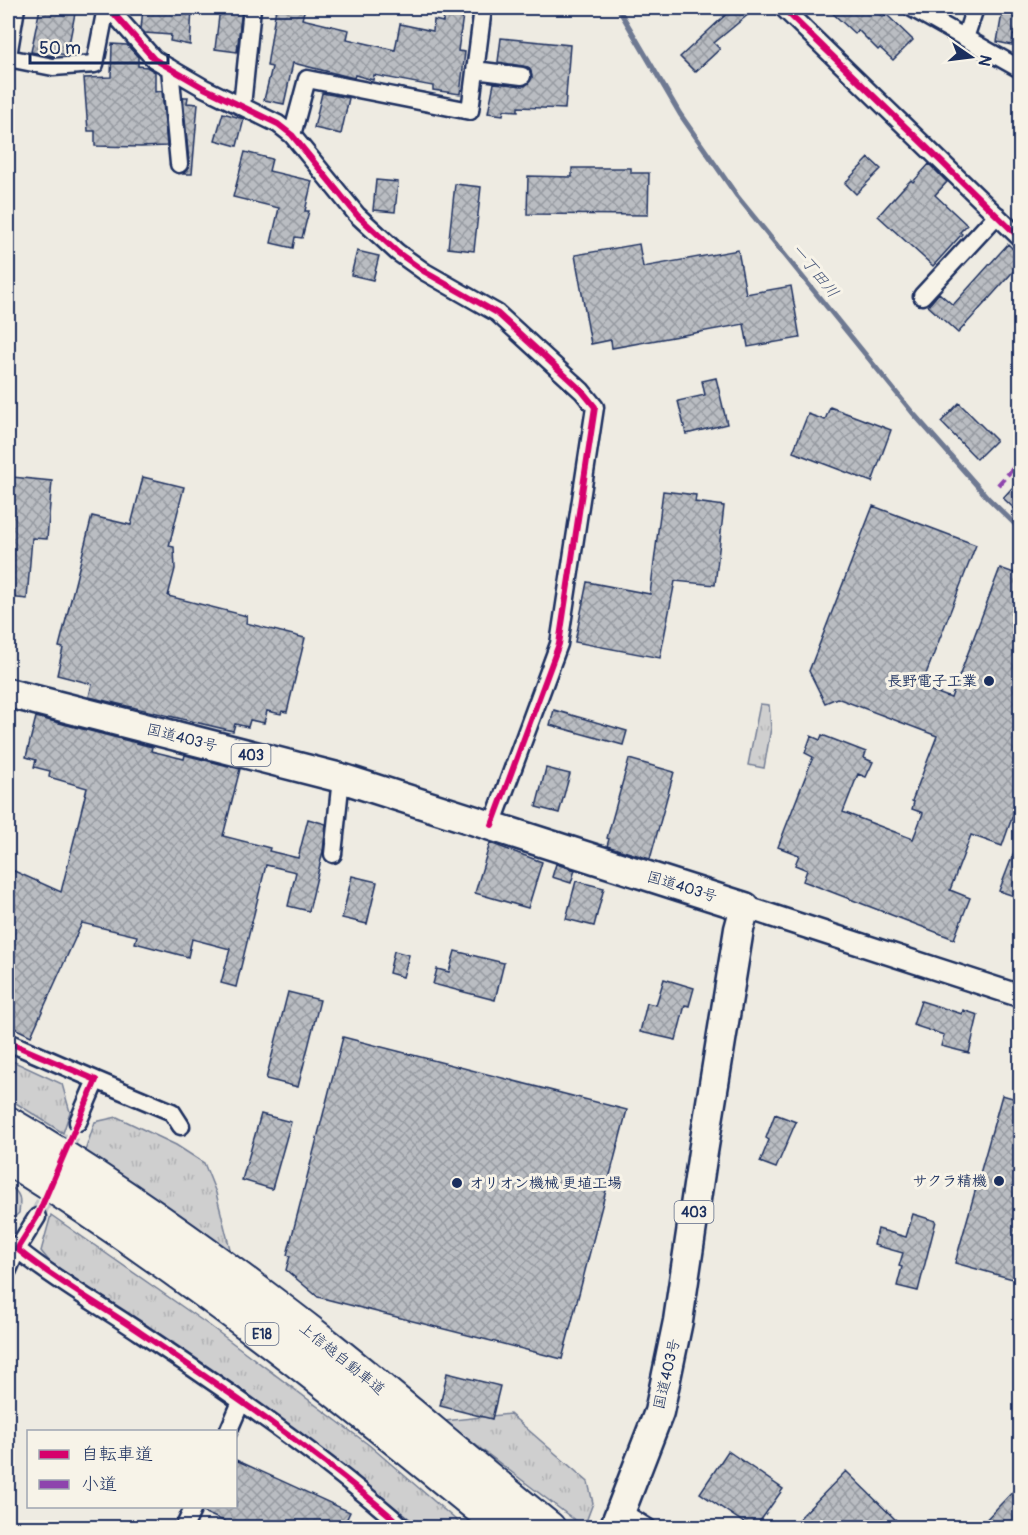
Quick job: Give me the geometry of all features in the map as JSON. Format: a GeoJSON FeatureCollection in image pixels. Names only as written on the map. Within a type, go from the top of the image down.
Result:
{"type":"FeatureCollection","features":[{"type":"Feature","properties":{"kind":"highway","name":"国道403号"},"geometry":{"type":"LineString","coordinates":[[8,693],[341,778],[745,907],[739,929],[678,1321],[659,1412],[618,1519]]}},
{"type":"Feature","properties":{"kind":"highway","name":"上信越自動車道"},"geometry":{"type":"LineString","coordinates":[[8,1123],[103,1183],[255,1292],[327,1346],[549,1527]]}},
{"type":"Feature","properties":{"kind":"highway","name":"上信越自動車道"},"geometry":{"type":"LineString","coordinates":[[8,1158],[85,1207],[232,1311],[316,1375],[504,1527]]}},
{"type":"Feature","properties":{"kind":"highway"},"geometry":{"type":"LineString","coordinates":[[499,1488],[555,1527]]}},
{"type":"Feature","properties":{"kind":"street"},"geometry":{"type":"LineString","coordinates":[[16,8],[8,57],[53,67],[94,64],[107,8]]}},
{"type":"Feature","properties":{"kind":"street"},"geometry":{"type":"LineString","coordinates":[[107,8],[154,59],[204,88],[278,124],[292,135],[357,215],[397,252],[425,272],[497,313],[582,391],[595,407],[559,644],[492,825]]}},
{"type":"Feature","properties":{"kind":"street"},"geometry":{"type":"LineString","coordinates":[[242,106],[252,8]]}},
{"type":"Feature","properties":{"kind":"street"},"geometry":{"type":"LineString","coordinates":[[292,135],[307,79],[470,111],[483,8]]}},
{"type":"Feature","properties":{"kind":"street"},"geometry":{"type":"LineString","coordinates":[[783,8],[1020,238]]}},
{"type":"Feature","properties":{"kind":"street"},"geometry":{"type":"LineString","coordinates":[[912,8],[1020,69]]}},
{"type":"Feature","properties":{"kind":"street"},"geometry":{"type":"LineString","coordinates":[[965,38],[975,8]]}},
{"type":"Feature","properties":{"kind":"street"},"geometry":{"type":"LineString","coordinates":[[170,68],[179,164]]}},
{"type":"Feature","properties":{"kind":"street"},"geometry":{"type":"LineString","coordinates":[[475,70],[522,76]]}},
{"type":"Feature","properties":{"kind":"street"},"geometry":{"type":"LineString","coordinates":[[922,296],[997,215]]}},
{"type":"Feature","properties":{"kind":"street"},"geometry":{"type":"LineString","coordinates":[[333,854],[341,778]]}},
{"type":"Feature","properties":{"kind":"street"},"geometry":{"type":"LineString","coordinates":[[745,907],[1020,996]]}},
{"type":"Feature","properties":{"kind":"street"},"geometry":{"type":"LineString","coordinates":[[8,1042],[172,1113],[182,1126]]}},
{"type":"Feature","properties":{"kind":"street"},"geometry":{"type":"LineString","coordinates":[[78,1122],[96,1080]]}},
{"type":"Feature","properties":{"kind":"street"},"geometry":{"type":"LineString","coordinates":[[8,1270],[12,1247],[37,1217]]}},
{"type":"Feature","properties":{"kind":"street"},"geometry":{"type":"LineString","coordinates":[[12,1247],[36,1265],[141,1332],[241,1402],[325,1463],[405,1527]]}},
{"type":"Feature","properties":{"kind":"street"},"geometry":{"type":"LineString","coordinates":[[228,1430],[241,1402]]}},
{"type":"Feature","properties":{"kind":"street"},"geometry":{"type":"LineString","coordinates":[[184,1527],[193,1508]]}},
{"type":"Feature","properties":{"kind":"street"},"geometry":{"type":"LineString","coordinates":[[618,1519],[648,1527]]}},
{"type":"Feature","properties":{"kind":"green space"},"geometry":{"type":"Polygon","coordinates":[[[760,704],[769,705],[771,728],[764,768],[748,765],[760,704]]]}},
{"type":"Feature","properties":{"kind":"green space"},"geometry":{"type":"Polygon","coordinates":[[[8,1059],[62,1084],[70,1112],[63,1133],[8,1098],[8,1059]]]}},
{"type":"Feature","properties":{"kind":"green space"},"geometry":{"type":"Polygon","coordinates":[[[117,1117],[176,1145],[204,1163],[216,1193],[231,1253],[85,1151],[95,1122],[117,1117]]]}},
{"type":"Feature","properties":{"kind":"green space"},"geometry":{"type":"Polygon","coordinates":[[[8,1185],[18,1194],[20,1204],[19,1213],[8,1223],[8,1185]]]}},
{"type":"Feature","properties":{"kind":"green space"},"geometry":{"type":"Polygon","coordinates":[[[51,1215],[210,1326],[369,1445],[464,1527],[420,1527],[352,1473],[193,1358],[50,1262],[41,1251],[51,1215]]]}},
{"type":"Feature","properties":{"kind":"green space"},"geometry":{"type":"Polygon","coordinates":[[[510,1414],[588,1482],[593,1503],[584,1527],[444,1421],[510,1414]]]}},
{"type":"Feature","properties":{"kind":"building"},"geometry":{"type":"Polygon","coordinates":[[[40,8],[76,8],[67,55],[54,53],[54,56],[31,52],[40,8]]]}},
{"type":"Feature","properties":{"kind":"building"},"geometry":{"type":"Polygon","coordinates":[[[143,8],[192,8],[190,45],[170,41],[171,35],[145,33],[141,29],[143,8]]]}},
{"type":"Feature","properties":{"kind":"building"},"geometry":{"type":"Polygon","coordinates":[[[220,8],[242,8],[237,52],[215,49],[220,8]]]}},
{"type":"Feature","properties":{"kind":"building"},"geometry":{"type":"Polygon","coordinates":[[[276,8],[305,8],[302,19],[349,30],[347,39],[395,50],[400,24],[433,31],[434,20],[443,22],[445,8],[464,8],[458,51],[465,52],[460,94],[433,90],[433,86],[374,75],[373,80],[355,75],[354,78],[293,63],[284,104],[264,100],[272,67],[267,66],[276,8]]]}},
{"type":"Feature","properties":{"kind":"building"},"geometry":{"type":"Polygon","coordinates":[[[733,8],[756,8],[714,43],[720,49],[695,72],[680,57],[733,8]]]}},
{"type":"Feature","properties":{"kind":"building"},"geometry":{"type":"Polygon","coordinates":[[[827,8],[873,8],[883,17],[886,14],[913,40],[893,60],[880,48],[878,50],[858,30],[855,34],[827,8]]]}},
{"type":"Feature","properties":{"kind":"building"},"geometry":{"type":"Polygon","coordinates":[[[1003,8],[1020,8],[1020,37],[1013,35],[1012,45],[997,42],[1003,8]]]}},
{"type":"Feature","properties":{"kind":"building"},"geometry":{"type":"Polygon","coordinates":[[[501,38],[570,45],[565,109],[518,107],[518,111],[504,110],[503,115],[488,113],[494,83],[525,86],[532,78],[528,67],[498,62],[501,38]]]}},
{"type":"Feature","properties":{"kind":"building"},"geometry":{"type":"Polygon","coordinates":[[[112,44],[127,45],[138,57],[138,66],[147,67],[155,72],[155,92],[162,91],[167,146],[95,146],[95,131],[88,131],[84,78],[111,77],[112,44]]]}},
{"type":"Feature","properties":{"kind":"building"},"geometry":{"type":"Polygon","coordinates":[[[322,93],[349,98],[341,134],[314,128],[322,93]]]}},
{"type":"Feature","properties":{"kind":"building"},"geometry":{"type":"Polygon","coordinates":[[[183,97],[188,97],[187,103],[198,104],[192,174],[183,174],[188,169],[189,163],[183,97]]]}},
{"type":"Feature","properties":{"kind":"building"},"geometry":{"type":"Polygon","coordinates":[[[223,113],[244,119],[237,146],[215,140],[223,113]]]}},
{"type":"Feature","properties":{"kind":"building"},"geometry":{"type":"Polygon","coordinates":[[[245,152],[272,159],[269,171],[312,181],[305,211],[309,211],[302,238],[295,237],[293,248],[271,243],[279,208],[233,197],[245,152]]]}},
{"type":"Feature","properties":{"kind":"building"},"geometry":{"type":"Polygon","coordinates":[[[869,158],[881,169],[856,194],[845,183],[869,158]]]}},
{"type":"Feature","properties":{"kind":"building"},"geometry":{"type":"Polygon","coordinates":[[[929,164],[947,182],[935,195],[967,225],[960,232],[962,234],[933,266],[878,216],[929,164]]]}},
{"type":"Feature","properties":{"kind":"building"},"geometry":{"type":"Polygon","coordinates":[[[572,168],[631,168],[631,173],[649,173],[648,215],[527,214],[528,176],[572,177],[572,168]]]}},
{"type":"Feature","properties":{"kind":"building"},"geometry":{"type":"Polygon","coordinates":[[[376,180],[398,182],[395,212],[373,210],[376,180]]]}},
{"type":"Feature","properties":{"kind":"building"},"geometry":{"type":"Polygon","coordinates":[[[455,184],[481,187],[474,251],[448,248],[455,184]]]}},
{"type":"Feature","properties":{"kind":"building"},"geometry":{"type":"Polygon","coordinates":[[[639,244],[643,267],[738,250],[746,294],[791,286],[800,338],[748,347],[744,324],[612,348],[611,340],[591,344],[575,255],[639,244]]]}},
{"type":"Feature","properties":{"kind":"building"},"geometry":{"type":"Polygon","coordinates":[[[1008,244],[1020,256],[1020,264],[958,333],[928,306],[939,293],[953,305],[1008,244]]]}},
{"type":"Feature","properties":{"kind":"building"},"geometry":{"type":"Polygon","coordinates":[[[357,251],[379,256],[373,280],[351,275],[357,251]]]}},
{"type":"Feature","properties":{"kind":"building"},"geometry":{"type":"Polygon","coordinates":[[[716,378],[727,424],[686,434],[678,401],[705,395],[702,381],[716,378]]]}},
{"type":"Feature","properties":{"kind":"building"},"geometry":{"type":"Polygon","coordinates":[[[959,403],[996,440],[977,459],[941,422],[959,403]]]}},
{"type":"Feature","properties":{"kind":"building"},"geometry":{"type":"Polygon","coordinates":[[[830,407],[891,430],[872,482],[793,452],[808,414],[825,420],[830,407]]]}},
{"type":"Feature","properties":{"kind":"building"},"geometry":{"type":"Polygon","coordinates":[[[12,477],[52,481],[47,539],[32,538],[27,599],[8,597],[8,537],[12,477]]]}},
{"type":"Feature","properties":{"kind":"building"},"geometry":{"type":"Polygon","coordinates":[[[143,477],[184,487],[169,546],[174,547],[175,569],[168,596],[247,616],[246,623],[305,638],[287,712],[282,711],[281,714],[267,711],[264,723],[250,720],[248,727],[235,724],[233,731],[89,697],[92,684],[57,675],[63,648],[59,647],[92,516],[131,525],[143,477]]]}},
{"type":"Feature","properties":{"kind":"building"},"geometry":{"type":"Polygon","coordinates":[[[1020,479],[1020,514],[1003,498],[1020,479]]]}},
{"type":"Feature","properties":{"kind":"building"},"geometry":{"type":"Polygon","coordinates":[[[663,491],[696,495],[695,502],[724,506],[715,585],[675,581],[660,658],[575,642],[587,582],[650,594],[663,491]]]}},
{"type":"Feature","properties":{"kind":"building"},"geometry":{"type":"Polygon","coordinates":[[[873,506],[976,545],[921,687],[951,698],[1000,568],[1020,575],[1020,795],[1002,846],[971,835],[950,890],[970,898],[954,939],[803,881],[807,870],[795,865],[799,855],[778,847],[813,757],[805,753],[811,736],[820,740],[822,735],[866,752],[864,758],[873,762],[866,777],[858,774],[843,812],[913,839],[923,813],[912,809],[914,802],[912,801],[937,736],[837,698],[825,703],[809,671],[873,506]]]}},
{"type":"Feature","properties":{"kind":"building"},"geometry":{"type":"Polygon","coordinates":[[[554,710],[627,731],[623,745],[550,725],[554,710]]]}},
{"type":"Feature","properties":{"kind":"building"},"geometry":{"type":"Polygon","coordinates":[[[36,717],[152,747],[151,751],[184,759],[185,755],[240,769],[223,836],[298,858],[308,819],[326,824],[323,851],[309,911],[288,906],[296,872],[266,865],[236,987],[221,983],[230,949],[192,939],[188,957],[135,943],[137,936],[82,923],[31,1036],[8,1025],[8,879],[12,870],[61,892],[87,788],[49,777],[50,771],[34,767],[36,760],[26,757],[36,717]]]}},
{"type":"Feature","properties":{"kind":"building"},"geometry":{"type":"Polygon","coordinates":[[[629,759],[674,772],[650,859],[607,846],[609,839],[607,838],[629,759]]]}},
{"type":"Feature","properties":{"kind":"building"},"geometry":{"type":"Polygon","coordinates":[[[546,768],[570,774],[559,813],[536,807],[546,768]]]}},
{"type":"Feature","properties":{"kind":"building"},"geometry":{"type":"Polygon","coordinates":[[[1020,839],[1020,898],[999,891],[1020,839]]]}},
{"type":"Feature","properties":{"kind":"building"},"geometry":{"type":"Polygon","coordinates":[[[490,843],[542,862],[528,908],[475,893],[490,843]]]}},
{"type":"Feature","properties":{"kind":"building"},"geometry":{"type":"Polygon","coordinates":[[[556,864],[575,870],[571,883],[552,877],[556,864]]]}},
{"type":"Feature","properties":{"kind":"building"},"geometry":{"type":"Polygon","coordinates":[[[352,876],[377,882],[367,924],[342,918],[352,876]]]}},
{"type":"Feature","properties":{"kind":"building"},"geometry":{"type":"Polygon","coordinates":[[[576,881],[604,888],[594,926],[566,919],[576,881]]]}},
{"type":"Feature","properties":{"kind":"building"},"geometry":{"type":"Polygon","coordinates":[[[394,951],[409,955],[403,977],[389,973],[394,951]]]}},
{"type":"Feature","properties":{"kind":"building"},"geometry":{"type":"Polygon","coordinates":[[[455,951],[504,963],[495,1000],[433,984],[437,969],[449,972],[455,951]]]}},
{"type":"Feature","properties":{"kind":"building"},"geometry":{"type":"Polygon","coordinates":[[[664,979],[694,988],[689,1006],[685,1005],[676,1040],[640,1032],[647,1003],[656,1005],[664,979]]]}},
{"type":"Feature","properties":{"kind":"building"},"geometry":{"type":"Polygon","coordinates":[[[288,992],[320,1000],[298,1087],[266,1079],[288,992]]]}},
{"type":"Feature","properties":{"kind":"building"},"geometry":{"type":"Polygon","coordinates":[[[921,1001],[962,1014],[963,1010],[978,1015],[969,1053],[941,1046],[944,1035],[913,1025],[921,1001]]]}},
{"type":"Feature","properties":{"kind":"building","name":"オリオン機械 更埴工場"},"geometry":{"type":"Polygon","coordinates":[[[343,1037],[627,1110],[562,1359],[318,1297],[286,1270],[290,1256],[287,1255],[343,1037]]]}},
{"type":"Feature","properties":{"kind":"building","name":"サクラ精機"},"geometry":{"type":"Polygon","coordinates":[[[1002,1095],[1020,1100],[1020,1281],[955,1263],[1002,1095]]]}},
{"type":"Feature","properties":{"kind":"building"},"geometry":{"type":"Polygon","coordinates":[[[261,1114],[291,1122],[272,1189],[242,1180],[261,1114]]]}},
{"type":"Feature","properties":{"kind":"building"},"geometry":{"type":"Polygon","coordinates":[[[775,1114],[796,1122],[776,1168],[760,1162],[769,1140],[766,1138],[775,1114]]]}},
{"type":"Feature","properties":{"kind":"building"},"geometry":{"type":"Polygon","coordinates":[[[913,1214],[936,1221],[918,1291],[897,1286],[903,1253],[874,1245],[878,1229],[906,1237],[913,1214]]]}},
{"type":"Feature","properties":{"kind":"building"},"geometry":{"type":"Polygon","coordinates":[[[447,1373],[500,1386],[492,1419],[440,1406],[447,1373]]]}},
{"type":"Feature","properties":{"kind":"building"},"geometry":{"type":"Polygon","coordinates":[[[728,1451],[783,1489],[756,1527],[750,1527],[700,1493],[728,1451]]]}},
{"type":"Feature","properties":{"kind":"building"},"geometry":{"type":"Polygon","coordinates":[[[237,1460],[350,1512],[343,1527],[237,1527],[203,1512],[204,1508],[237,1508],[237,1460]]]}},
{"type":"Feature","properties":{"kind":"building"},"geometry":{"type":"Polygon","coordinates":[[[846,1471],[903,1527],[791,1527],[846,1471]]]}},
{"type":"Feature","properties":{"kind":"building"},"geometry":{"type":"Polygon","coordinates":[[[1020,1484],[1020,1527],[979,1527],[1020,1484]]]}},
{"type":"Feature","properties":{"kind":"waterway","name":"一丁田川"},"geometry":{"type":"LineString","coordinates":[[618,8],[680,114],[737,196],[912,412],[988,498],[1020,529]]}},
{"type":"Feature","properties":{"kind":"tunnel"},"geometry":{"type":"LineString","coordinates":[[37,1217],[78,1122]]}},
{"type":"Feature","properties":{"kind":"marked path"},"geometry":{"type":"LineString","coordinates":[[998,485],[1020,461]]}},
{"type":"Feature","properties":{"kind":"cycle path"},"geometry":{"type":"LineString","coordinates":[[109,8],[154,59],[204,88],[278,124],[292,135],[357,215],[397,252],[425,272],[497,313],[582,391],[595,407],[559,644],[492,825]]}},
{"type":"Feature","properties":{"kind":"cycle path"},"geometry":{"type":"LineString","coordinates":[[783,8],[1020,238]]}},
{"type":"Feature","properties":{"kind":"cycle path"},"geometry":{"type":"LineString","coordinates":[[8,1042],[96,1080],[37,1217],[17,1249],[47,1272],[276,1426],[342,1476],[404,1528]]}},
{"type":"Feature","properties":{"kind":"place","name":"長野電子工業"},"geometry":{"type":"Point","coordinates":[989,681]}},
{"type":"Feature","properties":{"kind":"place","name":"サクラ精機"},"geometry":{"type":"Point","coordinates":[999,1181]}},
{"type":"Feature","properties":{"kind":"place","name":"オリオン機械 更埴工場"},"geometry":{"type":"Point","coordinates":[457,1183]}}]}
